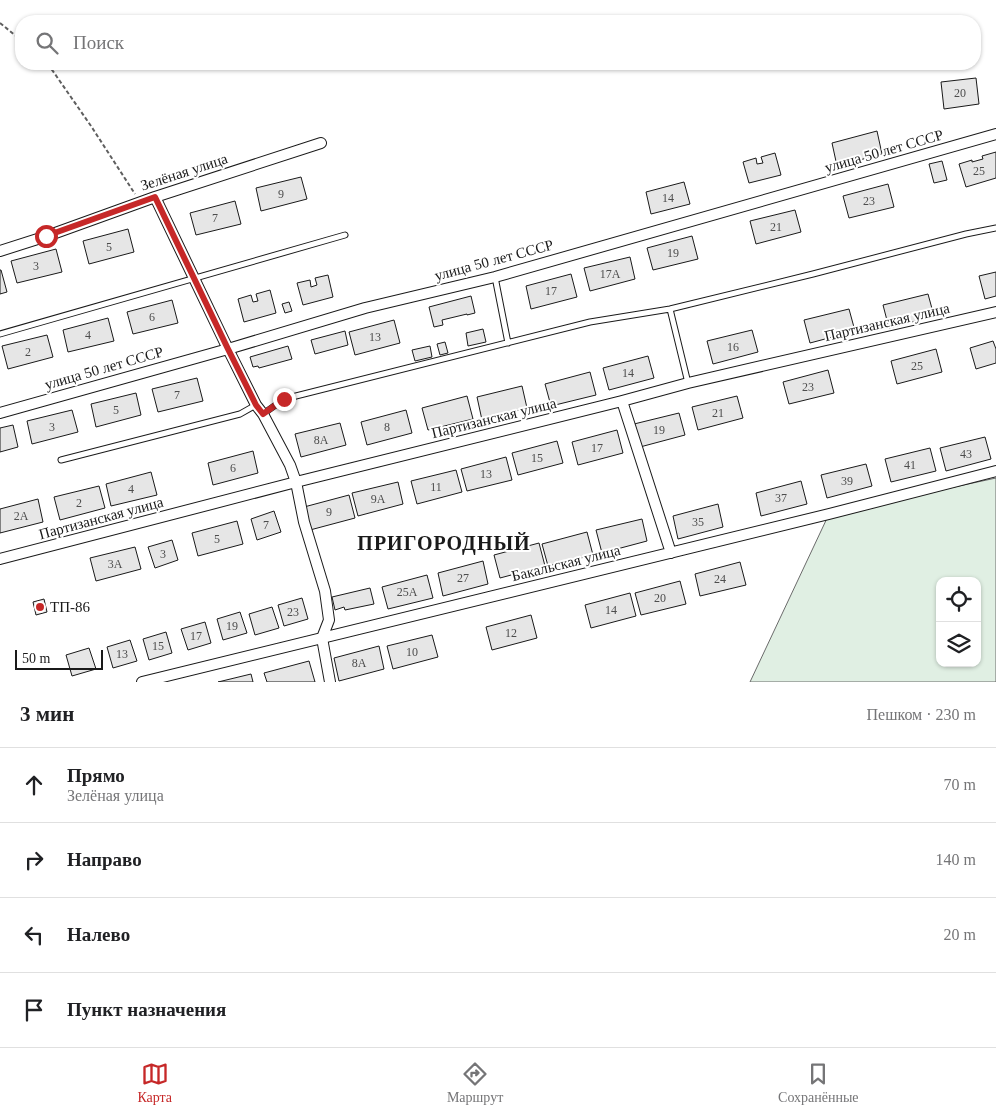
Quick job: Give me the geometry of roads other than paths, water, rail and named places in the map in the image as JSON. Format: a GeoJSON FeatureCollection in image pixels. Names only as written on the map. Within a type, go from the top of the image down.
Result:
{"type":"FeatureCollection","features":[{"type":"Feature","properties":{"kind":"street","name":"улица 50 лет СССР"},"geometry":{"type":"LineString","coordinates":[[0,414],[365,308],[495,277],[996,134]]}},
{"type":"Feature","properties":{"kind":"street","name":"Зелёная улица"},"geometry":{"type":"LineString","coordinates":[[0,251],[155,197],[321,143]]}},
{"type":"Feature","properties":{"kind":"street"},"geometry":{"type":"LineString","coordinates":[[155,197],[256,405],[263,414],[290,465],[296,482],[304,522],[325,592],[329,620],[322,638],[330,682]]}},
{"type":"Feature","properties":{"kind":"street","name":"Партизанская улица"},"geometry":{"type":"LineString","coordinates":[[0,559],[688,383],[996,312]]}},
{"type":"Feature","properties":{"kind":"street"},"geometry":{"type":"LineString","coordinates":[[622,401],[671,553]]}},
{"type":"Feature","properties":{"kind":"street","name":"Бакальская улица"},"geometry":{"type":"LineString","coordinates":[[142,682],[829,514],[996,471]]}},
{"type":"Feature","properties":{"kind":"lane"},"geometry":{"type":"LineString","coordinates":[[263,414],[284,399],[590,322],[670,309],[996,228]]}},
{"type":"Feature","properties":{"kind":"lane"},"geometry":{"type":"LineString","coordinates":[[0,334],[345,235]]}},
{"type":"Feature","properties":{"kind":"lane"},"geometry":{"type":"LineString","coordinates":[[495,277],[508,343]]}},
{"type":"Feature","properties":{"kind":"lane"},"geometry":{"type":"LineString","coordinates":[[670,309],[688,383]]}},
{"type":"Feature","properties":{"kind":"lane"},"geometry":{"type":"LineString","coordinates":[[61,460],[240,414],[256,405]]}},
{"type":"Feature","properties":{"kind":"place","name":"ТП-86"},"geometry":{"type":"Point","coordinates":[40,607]}},
{"type":"Feature","properties":{"kind":"district","name":"ПРИГОРОДНЫЙ"},"geometry":{"type":"Point","coordinates":[444,543]}}]}
